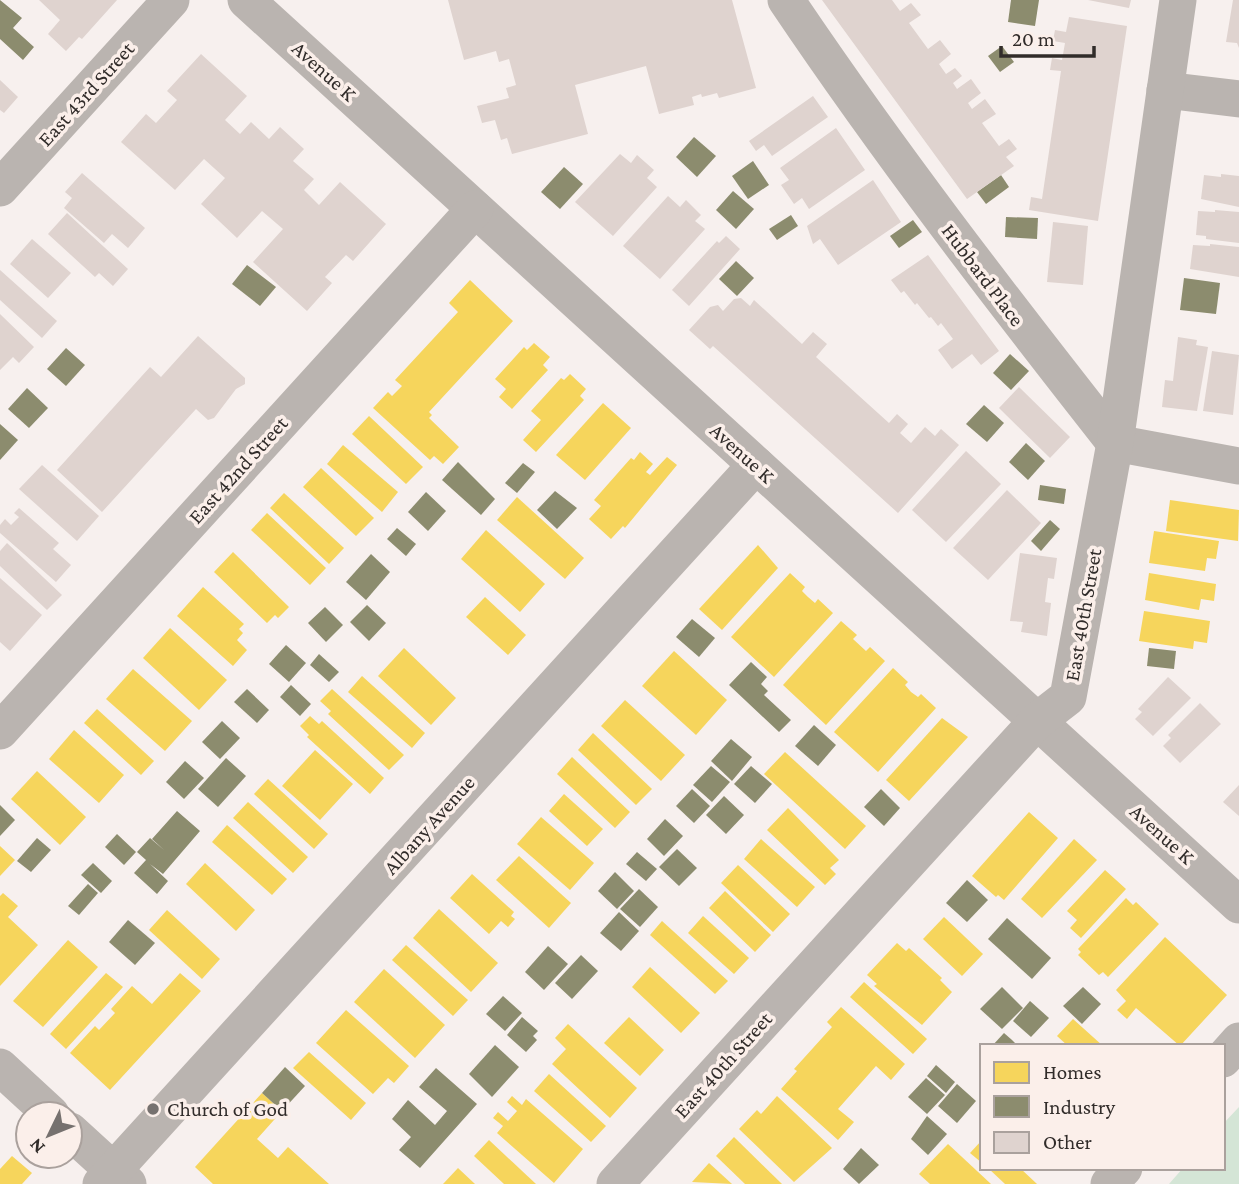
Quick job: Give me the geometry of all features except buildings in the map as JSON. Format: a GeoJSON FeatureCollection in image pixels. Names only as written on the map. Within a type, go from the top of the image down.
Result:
{"type":"FeatureCollection","features":[{"type":"Feature","properties":{"kind":"street","name":"East 43rd Street"},"geometry":{"type":"LineString","coordinates":[[0,188],[171,0]]}},
{"type":"Feature","properties":{"kind":"street","name":"Avenue K"},"geometry":{"type":"LineString","coordinates":[[246,0],[1239,905]]}},
{"type":"Feature","properties":{"kind":"street","name":"Hubbard Place"},"geometry":{"type":"LineString","coordinates":[[786,0],[881,140],[993,290],[1115,443]]}},
{"type":"Feature","properties":{"kind":"street","name":"East 40th Street"},"geometry":{"type":"LineString","coordinates":[[615,1184],[1037,721],[1068,697],[1115,443],[1178,0]]}},
{"type":"Feature","properties":{"kind":"street"},"geometry":{"type":"LineString","coordinates":[[1165,90],[1239,99]]}},
{"type":"Feature","properties":{"kind":"street","name":"East 42nd Street"},"geometry":{"type":"LineString","coordinates":[[0,731],[475,209]]}},
{"type":"Feature","properties":{"kind":"street"},"geometry":{"type":"LineString","coordinates":[[1115,443],[1239,466]]}},
{"type":"Feature","properties":{"kind":"street","name":"Albany Avenue"},"geometry":{"type":"LineString","coordinates":[[114,1180],[756,465]]}},
{"type":"Feature","properties":{"kind":"street"},"geometry":{"type":"LineString","coordinates":[[1225,1057],[1239,1041]]}},
{"type":"Feature","properties":{"kind":"street"},"geometry":{"type":"LineString","coordinates":[[0,1067],[36,1100]]}},
{"type":"Feature","properties":{"kind":"street"},"geometry":{"type":"LineString","coordinates":[[84,1147],[114,1180]]}},
{"type":"Feature","properties":{"kind":"street"},"geometry":{"type":"LineString","coordinates":[[1109,1184],[1122,1170]]}},
{"type":"Feature","properties":{"kind":"green space"},"geometry":{"type":"Polygon","coordinates":[[[1239,1107],[1239,1184],[1169,1184],[1181,1170],[1225,1170],[1225,1122],[1239,1107]]]}},
{"type":"Feature","properties":{"kind":"place","name":"Church of God"},"geometry":{"type":"Point","coordinates":[153,1109]}}]}
